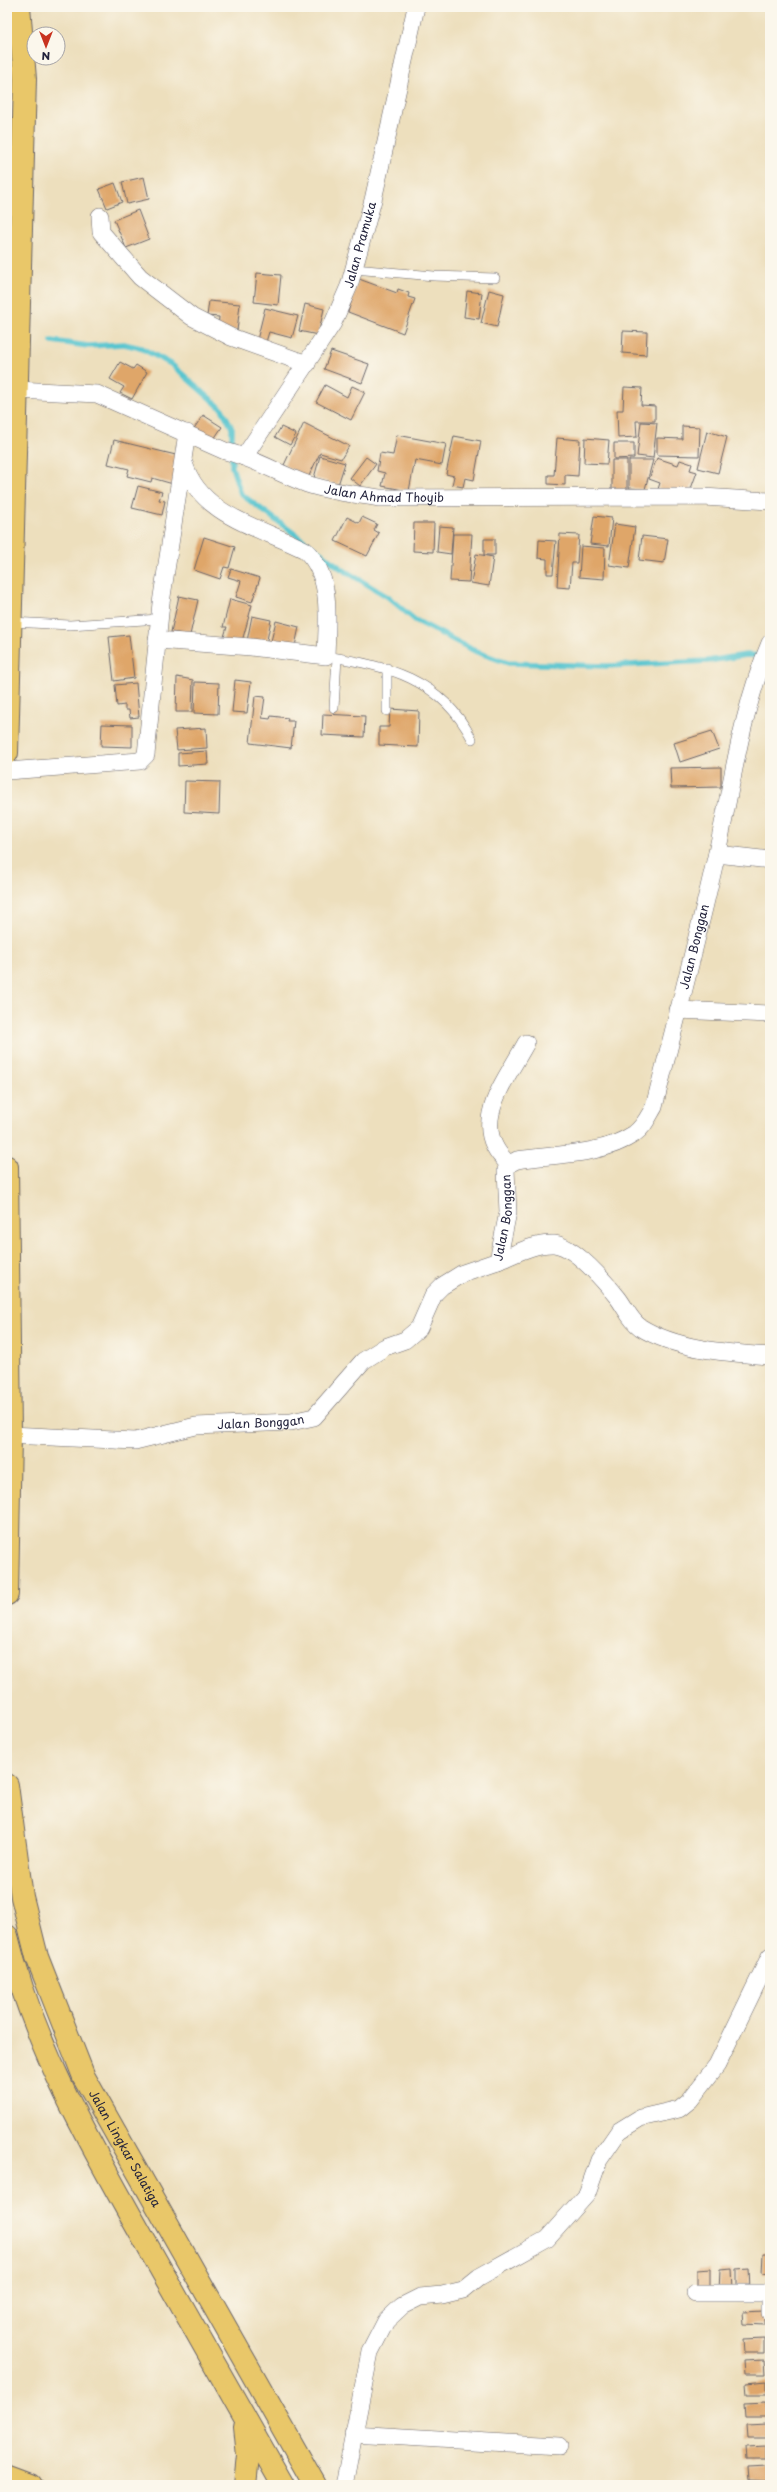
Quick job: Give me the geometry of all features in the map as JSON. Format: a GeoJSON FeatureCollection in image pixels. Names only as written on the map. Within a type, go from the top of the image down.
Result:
{"type":"FeatureCollection","features":[{"type":"Feature","properties":{"kind":"main road"},"geometry":{"type":"LineString","coordinates":[[7,752],[12,411],[17,390],[15,150],[25,79],[19,7]]}},
{"type":"Feature","properties":{"kind":"main road"},"geometry":{"type":"LineString","coordinates":[[7,1167],[10,1435],[7,1594]]}},
{"type":"Feature","properties":{"kind":"main road","name":"Jalan Lingkar Salatiga"},"geometry":{"type":"LineString","coordinates":[[7,1785],[22,1897],[37,1957],[84,2077],[315,2485]]}},
{"type":"Feature","properties":{"kind":"main road"},"geometry":{"type":"LineString","coordinates":[[7,1936],[16,1971],[35,2025],[56,2077],[86,2138],[282,2485]]}},
{"type":"Feature","properties":{"kind":"main road"},"geometry":{"type":"LineString","coordinates":[[244,2418],[248,2456],[245,2485]]}},
{"type":"Feature","properties":{"kind":"main road"},"geometry":{"type":"LineString","coordinates":[[7,2476],[31,2485]]}},
{"type":"Feature","properties":{"kind":"street","name":"Jalan Pramuka"},"geometry":{"type":"LineString","coordinates":[[235,454],[307,364],[333,324],[349,286],[373,200],[416,7]]}},
{"type":"Feature","properties":{"kind":"street"},"geometry":{"type":"LineString","coordinates":[[100,216],[101,232],[140,277],[192,317],[231,337],[307,364]]}},
{"type":"Feature","properties":{"kind":"street","name":"Jalan Ahmad Thoyib"},"geometry":{"type":"LineString","coordinates":[[17,390],[96,394],[308,484],[338,492],[379,498],[703,497],[770,501]]}},
{"type":"Feature","properties":{"kind":"street"},"geometry":{"type":"LineString","coordinates":[[7,772],[140,761],[147,750],[159,619],[184,462],[187,433]]}},
{"type":"Feature","properties":{"kind":"street"},"geometry":{"type":"LineString","coordinates":[[157,640],[251,647],[331,657],[323,576],[316,560],[305,550],[282,538],[215,508],[193,485],[184,462]]}},
{"type":"Feature","properties":{"kind":"street","name":"Jalan Bonggan"},"geometry":{"type":"LineString","coordinates":[[10,1435],[135,1440],[196,1426],[291,1422],[314,1417],[363,1361],[385,1347],[405,1340],[419,1328],[434,1294],[442,1286],[463,1273],[498,1260],[508,1212],[506,1170],[510,1164],[522,1159],[597,1148],[615,1143],[645,1124],[654,1107],[678,1010],[696,946],[725,805],[759,670],[770,643]]}},
{"type":"Feature","properties":{"kind":"street"},"geometry":{"type":"LineString","coordinates":[[716,854],[770,860]]}},
{"type":"Feature","properties":{"kind":"street"},"geometry":{"type":"LineString","coordinates":[[678,1010],[770,1014]]}},
{"type":"Feature","properties":{"kind":"street"},"geometry":{"type":"LineString","coordinates":[[510,1164],[493,1146],[489,1124],[492,1109],[526,1043]]}},
{"type":"Feature","properties":{"kind":"street"},"geometry":{"type":"LineString","coordinates":[[498,1260],[534,1247],[555,1244],[567,1249],[585,1262],[618,1298],[638,1326],[650,1332],[685,1344],[770,1356]]}},
{"type":"Feature","properties":{"kind":"street"},"geometry":{"type":"LineString","coordinates":[[344,2485],[370,2352],[386,2321],[402,2306],[420,2297],[442,2295],[463,2290],[479,2277],[547,2238],[586,2194],[599,2160],[619,2131],[640,2118],[679,2109],[690,2100],[717,2065],[770,1956]]}},
{"type":"Feature","properties":{"kind":"street"},"geometry":{"type":"LineString","coordinates":[[695,2293],[769,2292],[770,2313]]}},
{"type":"Feature","properties":{"kind":"street"},"geometry":{"type":"LineString","coordinates":[[353,2434],[559,2446]]}},
{"type":"Feature","properties":{"kind":"lane"},"geometry":{"type":"LineString","coordinates":[[354,269],[434,276],[495,278]]}},
{"type":"Feature","properties":{"kind":"lane"},"geometry":{"type":"LineString","coordinates":[[10,622],[70,625],[159,619]]}},
{"type":"Feature","properties":{"kind":"lane"},"geometry":{"type":"LineString","coordinates":[[334,708],[331,657],[386,668],[412,678],[435,693],[464,724],[472,739]]}},
{"type":"Feature","properties":{"kind":"lane"},"geometry":{"type":"LineString","coordinates":[[386,668],[387,711]]}},
{"type":"Feature","properties":{"kind":"building"},"geometry":{"type":"Polygon","coordinates":[[[144,177],[149,199],[127,204],[122,182],[144,177]]]}},
{"type":"Feature","properties":{"kind":"building"},"geometry":{"type":"Polygon","coordinates":[[[115,183],[122,202],[107,208],[99,189],[115,183]]]}},
{"type":"Feature","properties":{"kind":"building"},"geometry":{"type":"Polygon","coordinates":[[[138,210],[149,239],[126,248],[114,220],[138,210]]]}},
{"type":"Feature","properties":{"kind":"building"},"geometry":{"type":"Polygon","coordinates":[[[257,273],[281,275],[278,305],[254,302],[257,273]]]}},
{"type":"Feature","properties":{"kind":"building"},"geometry":{"type":"Polygon","coordinates":[[[359,279],[397,293],[398,289],[409,293],[408,297],[415,299],[403,333],[348,312],[359,279]]]}},
{"type":"Feature","properties":{"kind":"building"},"geometry":{"type":"Polygon","coordinates":[[[489,290],[504,294],[497,327],[481,323],[489,290]]]}},
{"type":"Feature","properties":{"kind":"building"},"geometry":{"type":"Polygon","coordinates":[[[467,291],[482,293],[479,319],[464,317],[467,291]]]}},
{"type":"Feature","properties":{"kind":"building"},"geometry":{"type":"Polygon","coordinates":[[[209,301],[240,304],[237,331],[218,329],[219,317],[207,316],[209,301]]]}},
{"type":"Feature","properties":{"kind":"building"},"geometry":{"type":"Polygon","coordinates":[[[305,304],[324,309],[318,335],[299,331],[305,304]]]}},
{"type":"Feature","properties":{"kind":"building"},"geometry":{"type":"Polygon","coordinates":[[[265,308],[298,316],[292,338],[269,332],[266,342],[257,340],[265,308]]]}},
{"type":"Feature","properties":{"kind":"building"},"geometry":{"type":"Polygon","coordinates":[[[623,331],[647,332],[646,355],[622,353],[623,331]]]}},
{"type":"Feature","properties":{"kind":"building"},"geometry":{"type":"Polygon","coordinates":[[[331,351],[369,364],[362,383],[324,369],[331,351]]]}},
{"type":"Feature","properties":{"kind":"building"},"geometry":{"type":"Polygon","coordinates":[[[120,362],[133,369],[136,365],[147,372],[132,399],[120,393],[124,387],[110,379],[120,362]]]}},
{"type":"Feature","properties":{"kind":"building"},"geometry":{"type":"Polygon","coordinates":[[[325,385],[347,397],[352,386],[365,392],[351,420],[316,402],[325,385]]]}},
{"type":"Feature","properties":{"kind":"building"},"geometry":{"type":"Polygon","coordinates":[[[624,387],[642,388],[641,405],[655,406],[655,421],[636,421],[637,437],[618,438],[617,410],[623,410],[624,387]]]}},
{"type":"Feature","properties":{"kind":"building"},"geometry":{"type":"Polygon","coordinates":[[[203,415],[222,427],[212,442],[193,430],[203,415]]]}},
{"type":"Feature","properties":{"kind":"building"},"geometry":{"type":"Polygon","coordinates":[[[641,422],[657,423],[653,458],[637,456],[641,422]]]}},
{"type":"Feature","properties":{"kind":"building"},"geometry":{"type":"Polygon","coordinates":[[[304,423],[349,446],[341,459],[320,453],[308,478],[284,465],[304,423]]]}},
{"type":"Feature","properties":{"kind":"building"},"geometry":{"type":"Polygon","coordinates":[[[682,426],[700,427],[699,456],[657,455],[657,438],[682,439],[682,426]]]}},
{"type":"Feature","properties":{"kind":"building"},"geometry":{"type":"Polygon","coordinates":[[[281,427],[296,434],[290,445],[275,437],[281,427]]]}},
{"type":"Feature","properties":{"kind":"building"},"geometry":{"type":"Polygon","coordinates":[[[707,431],[727,437],[718,473],[698,468],[707,431]]]}},
{"type":"Feature","properties":{"kind":"building"},"geometry":{"type":"Polygon","coordinates":[[[397,435],[446,444],[442,465],[415,460],[409,491],[382,486],[385,473],[377,471],[380,453],[393,455],[397,435]]]}},
{"type":"Feature","properties":{"kind":"building"},"geometry":{"type":"Polygon","coordinates":[[[454,436],[481,441],[474,480],[465,478],[463,487],[452,485],[454,476],[446,474],[454,436]]]}},
{"type":"Feature","properties":{"kind":"building"},"geometry":{"type":"Polygon","coordinates":[[[557,438],[580,440],[578,476],[565,475],[565,485],[548,484],[548,475],[554,475],[557,438]]]}},
{"type":"Feature","properties":{"kind":"building"},"geometry":{"type":"Polygon","coordinates":[[[585,438],[609,440],[607,464],[584,463],[585,438]]]}},
{"type":"Feature","properties":{"kind":"building"},"geometry":{"type":"Polygon","coordinates":[[[114,440],[180,456],[173,484],[152,478],[151,482],[127,476],[129,469],[108,464],[114,440]]]}},
{"type":"Feature","properties":{"kind":"building"},"geometry":{"type":"Polygon","coordinates":[[[614,443],[634,443],[634,458],[614,459],[614,443]]]}},
{"type":"Feature","properties":{"kind":"building"},"geometry":{"type":"Polygon","coordinates":[[[320,456],[345,463],[338,485],[314,478],[320,456]]]}},
{"type":"Feature","properties":{"kind":"building"},"geometry":{"type":"Polygon","coordinates":[[[366,457],[376,464],[360,486],[350,478],[366,457]]]}},
{"type":"Feature","properties":{"kind":"building"},"geometry":{"type":"Polygon","coordinates":[[[657,458],[678,465],[680,460],[692,464],[690,470],[697,472],[689,494],[658,489],[660,483],[649,479],[657,458]]]}},
{"type":"Feature","properties":{"kind":"building"},"geometry":{"type":"Polygon","coordinates":[[[612,460],[627,460],[627,495],[612,495],[612,460]]]}},
{"type":"Feature","properties":{"kind":"building"},"geometry":{"type":"Polygon","coordinates":[[[629,460],[653,460],[645,489],[629,488],[629,460]]]}},
{"type":"Feature","properties":{"kind":"building"},"geometry":{"type":"Polygon","coordinates":[[[138,486],[162,492],[159,500],[165,501],[162,515],[132,508],[138,486]]]}},
{"type":"Feature","properties":{"kind":"building"},"geometry":{"type":"Polygon","coordinates":[[[594,516],[612,518],[609,546],[590,544],[594,516]]]}},
{"type":"Feature","properties":{"kind":"building"},"geometry":{"type":"Polygon","coordinates":[[[347,517],[359,523],[362,517],[377,524],[374,530],[379,533],[367,556],[335,541],[347,517]]]}},
{"type":"Feature","properties":{"kind":"building"},"geometry":{"type":"Polygon","coordinates":[[[414,523],[434,523],[433,552],[413,551],[414,523]]]}},
{"type":"Feature","properties":{"kind":"building"},"geometry":{"type":"Polygon","coordinates":[[[615,524],[635,527],[629,568],[609,565],[615,524]]]}},
{"type":"Feature","properties":{"kind":"building"},"geometry":{"type":"Polygon","coordinates":[[[439,526],[453,527],[451,554],[437,552],[439,526]]]}},
{"type":"Feature","properties":{"kind":"building"},"geometry":{"type":"Polygon","coordinates":[[[453,534],[472,534],[469,582],[450,581],[453,534]]]}},
{"type":"Feature","properties":{"kind":"building"},"geometry":{"type":"Polygon","coordinates":[[[560,534],[579,535],[577,563],[572,563],[570,588],[557,587],[560,534]]]}},
{"type":"Feature","properties":{"kind":"building"},"geometry":{"type":"Polygon","coordinates":[[[642,536],[668,539],[664,563],[639,560],[642,536]]]}},
{"type":"Feature","properties":{"kind":"building"},"geometry":{"type":"Polygon","coordinates":[[[204,537],[235,547],[229,568],[224,567],[220,579],[194,570],[204,537]]]}},
{"type":"Feature","properties":{"kind":"building"},"geometry":{"type":"Polygon","coordinates":[[[484,539],[495,539],[495,555],[484,555],[484,539]]]}},
{"type":"Feature","properties":{"kind":"building"},"geometry":{"type":"Polygon","coordinates":[[[539,540],[556,541],[553,574],[547,574],[547,559],[538,558],[539,540]]]}},
{"type":"Feature","properties":{"kind":"building"},"geometry":{"type":"Polygon","coordinates":[[[581,546],[605,548],[604,579],[579,577],[581,546]]]}},
{"type":"Feature","properties":{"kind":"building"},"geometry":{"type":"Polygon","coordinates":[[[476,554],[493,557],[489,586],[471,583],[476,554]]]}},
{"type":"Feature","properties":{"kind":"building"},"geometry":{"type":"Polygon","coordinates":[[[231,569],[260,578],[252,602],[236,597],[241,581],[228,577],[231,569]]]}},
{"type":"Feature","properties":{"kind":"building"},"geometry":{"type":"Polygon","coordinates":[[[179,596],[198,600],[190,635],[171,632],[179,596]]]}},
{"type":"Feature","properties":{"kind":"building"},"geometry":{"type":"Polygon","coordinates":[[[230,599],[252,605],[241,645],[223,640],[227,627],[223,627],[230,599]]]}},
{"type":"Feature","properties":{"kind":"building"},"geometry":{"type":"Polygon","coordinates":[[[252,616],[271,620],[266,645],[247,641],[252,616]]]}},
{"type":"Feature","properties":{"kind":"building"},"geometry":{"type":"Polygon","coordinates":[[[276,621],[299,627],[294,651],[270,645],[276,621]]]}},
{"type":"Feature","properties":{"kind":"building"},"geometry":{"type":"Polygon","coordinates":[[[129,635],[134,678],[114,681],[109,637],[129,635]]]}},
{"type":"Feature","properties":{"kind":"building"},"geometry":{"type":"Polygon","coordinates":[[[177,677],[193,680],[192,712],[176,712],[177,677]]]}},
{"type":"Feature","properties":{"kind":"building"},"geometry":{"type":"Polygon","coordinates":[[[235,680],[251,682],[247,713],[232,712],[235,680]]]}},
{"type":"Feature","properties":{"kind":"building"},"geometry":{"type":"Polygon","coordinates":[[[195,682],[219,683],[218,714],[194,713],[195,682]]]}},
{"type":"Feature","properties":{"kind":"building"},"geometry":{"type":"Polygon","coordinates":[[[136,683],[139,717],[130,718],[129,710],[125,710],[125,705],[117,706],[115,685],[136,683]]]}},
{"type":"Feature","properties":{"kind":"building"},"geometry":{"type":"Polygon","coordinates":[[[255,696],[265,697],[262,718],[270,719],[271,716],[288,718],[287,721],[294,721],[291,748],[250,743],[255,696]]]}},
{"type":"Feature","properties":{"kind":"building"},"geometry":{"type":"Polygon","coordinates":[[[390,709],[419,711],[418,747],[379,745],[379,727],[389,727],[390,709]]]}},
{"type":"Feature","properties":{"kind":"building"},"geometry":{"type":"Polygon","coordinates":[[[323,714],[365,716],[364,737],[322,735],[323,714]]]}},
{"type":"Feature","properties":{"kind":"building"},"geometry":{"type":"Polygon","coordinates":[[[102,724],[132,725],[132,747],[101,746],[102,724]]]}},
{"type":"Feature","properties":{"kind":"building"},"geometry":{"type":"Polygon","coordinates":[[[206,728],[207,748],[177,750],[175,730],[206,728]]]}},
{"type":"Feature","properties":{"kind":"building"},"geometry":{"type":"Polygon","coordinates":[[[712,731],[719,749],[680,762],[674,743],[712,731]]]}},
{"type":"Feature","properties":{"kind":"building"},"geometry":{"type":"Polygon","coordinates":[[[207,751],[208,764],[178,766],[178,753],[207,751]]]}},
{"type":"Feature","properties":{"kind":"building"},"geometry":{"type":"Polygon","coordinates":[[[721,767],[721,787],[671,788],[670,768],[721,767]]]}},
{"type":"Feature","properties":{"kind":"building"},"geometry":{"type":"Polygon","coordinates":[[[185,781],[220,782],[219,814],[184,812],[185,781]]]}},
{"type":"Feature","properties":{"kind":"building"},"geometry":{"type":"Polygon","coordinates":[[[763,2253],[770,2253],[770,2273],[762,2274],[763,2253]]]}},
{"type":"Feature","properties":{"kind":"building"},"geometry":{"type":"Polygon","coordinates":[[[710,2269],[710,2290],[697,2291],[697,2270],[710,2269]]]}},
{"type":"Feature","properties":{"kind":"building"},"geometry":{"type":"Polygon","coordinates":[[[732,2269],[733,2290],[719,2291],[720,2270],[732,2269]]]}},
{"type":"Feature","properties":{"kind":"building"},"geometry":{"type":"Polygon","coordinates":[[[749,2269],[750,2290],[737,2291],[737,2270],[749,2269]]]}},
{"type":"Feature","properties":{"kind":"building"},"geometry":{"type":"Polygon","coordinates":[[[764,2311],[764,2325],[744,2324],[743,2312],[764,2311]]]}},
{"type":"Feature","properties":{"kind":"building"},"geometry":{"type":"Polygon","coordinates":[[[764,2339],[764,2353],[744,2353],[743,2340],[764,2339]]]}},
{"type":"Feature","properties":{"kind":"building"},"geometry":{"type":"Polygon","coordinates":[[[764,2360],[765,2374],[744,2374],[743,2361],[764,2360]]]}},
{"type":"Feature","properties":{"kind":"building"},"geometry":{"type":"Polygon","coordinates":[[[767,2381],[767,2395],[747,2395],[746,2383],[767,2381]]]}},
{"type":"Feature","properties":{"kind":"building"},"geometry":{"type":"Polygon","coordinates":[[[765,2403],[766,2417],[745,2417],[744,2404],[765,2403]]]}},
{"type":"Feature","properties":{"kind":"building"},"geometry":{"type":"Polygon","coordinates":[[[767,2424],[768,2438],[747,2438],[746,2425],[767,2424]]]}},
{"type":"Feature","properties":{"kind":"building"},"geometry":{"type":"Polygon","coordinates":[[[767,2446],[767,2460],[747,2460],[746,2447],[767,2446]]]}},
{"type":"Feature","properties":{"kind":"building"},"geometry":{"type":"Polygon","coordinates":[[[769,2467],[770,2481],[749,2480],[748,2468],[769,2467]]]}},
{"type":"Feature","properties":{"kind":"waterway"},"geometry":{"type":"LineString","coordinates":[[52,341],[88,346],[124,344],[141,348],[171,364],[222,409],[232,428],[232,467],[241,494],[342,569],[388,597],[415,620],[477,652],[508,663],[607,666],[708,661],[746,655],[763,656]]}}]}
